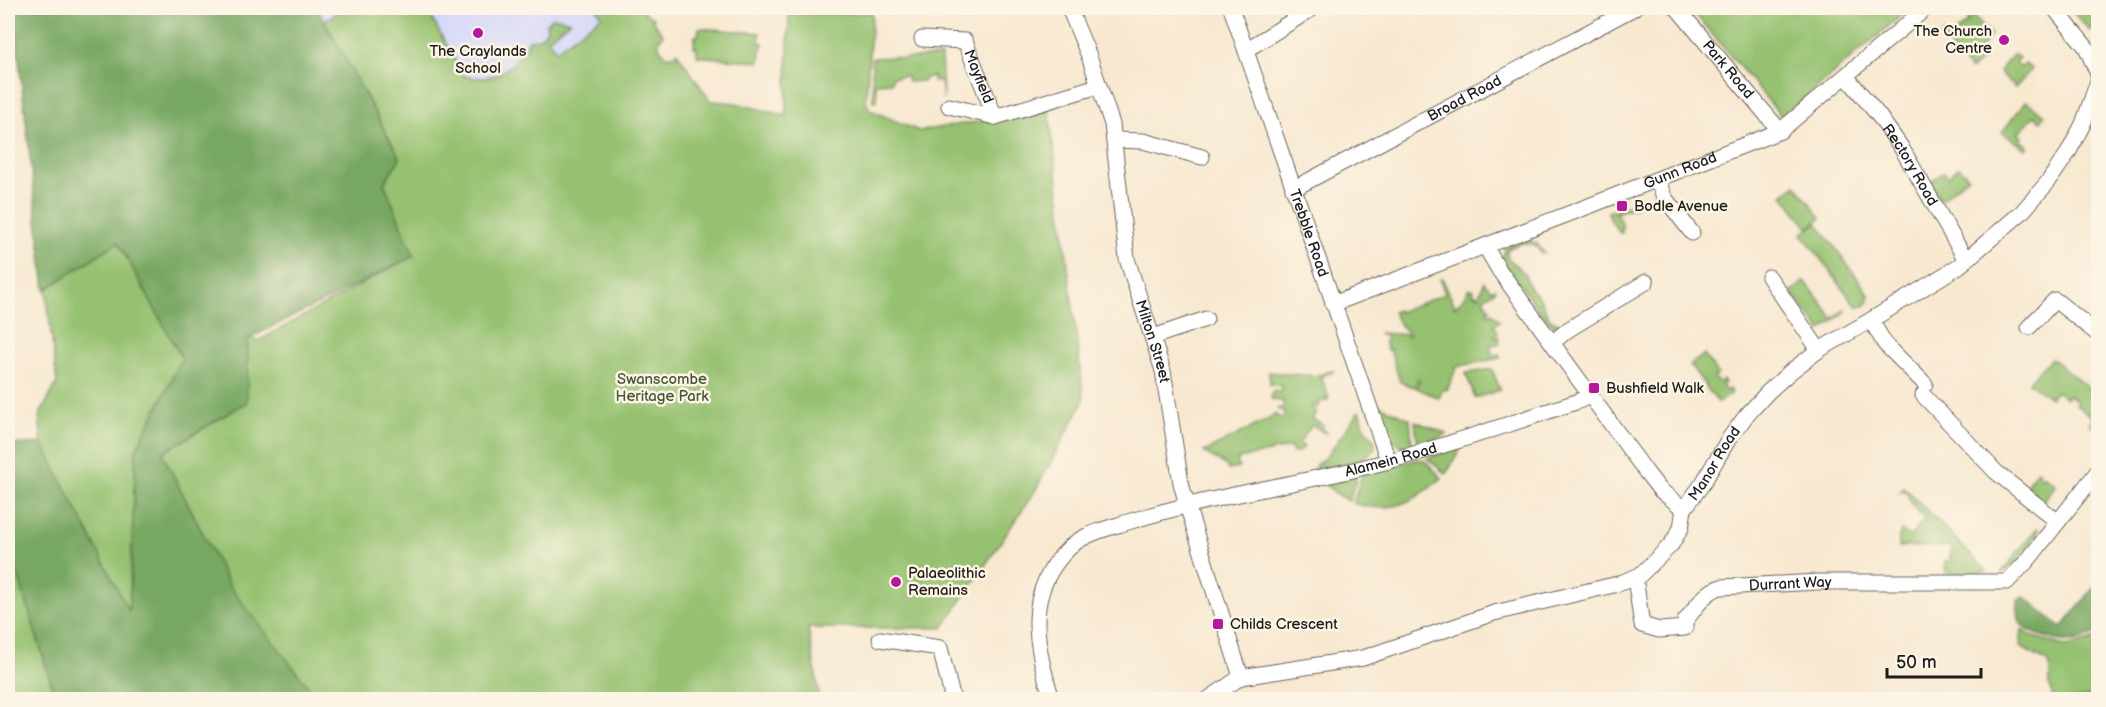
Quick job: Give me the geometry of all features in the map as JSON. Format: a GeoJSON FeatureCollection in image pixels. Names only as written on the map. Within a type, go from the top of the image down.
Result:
{"type":"FeatureCollection","features":[{"type":"Feature","properties":{"kind":"street","name":"Milton Street"},"geometry":{"type":"LineString","coordinates":[[1069,8],[1089,56],[1110,120],[1127,260],[1153,337],[1166,385],[1187,505],[1241,677]]}},
{"type":"Feature","properties":{"kind":"street","name":"Trebble Road"},"geometry":{"type":"LineString","coordinates":[[1231,8],[1388,460]]}},
{"type":"Feature","properties":{"kind":"street"},"geometry":{"type":"LineString","coordinates":[[1246,50],[1313,8]]}},
{"type":"Feature","properties":{"kind":"street","name":"Broad Road"},"geometry":{"type":"LineString","coordinates":[[1293,189],[1634,8]]}},
{"type":"Feature","properties":{"kind":"street","name":"Park Road"},"geometry":{"type":"LineString","coordinates":[[1677,8],[1780,131]]}},
{"type":"Feature","properties":{"kind":"street","name":"Gunn Road"},"geometry":{"type":"LineString","coordinates":[[1333,304],[1780,131],[1926,8]]}},
{"type":"Feature","properties":{"kind":"street"},"geometry":{"type":"LineString","coordinates":[[2054,8],[2086,47],[2098,74]]}},
{"type":"Feature","properties":{"kind":"street","name":"Mayfield"},"geometry":{"type":"LineString","coordinates":[[922,39],[965,41],[995,117]]}},
{"type":"Feature","properties":{"kind":"street","name":"Rectory Road"},"geometry":{"type":"LineString","coordinates":[[1846,76],[1878,114],[1901,147],[1966,260]]}},
{"type":"Feature","properties":{"kind":"street","name":"Manor Road"},"geometry":{"type":"LineString","coordinates":[[1207,699],[1241,677],[1363,658],[1494,612],[1609,587],[1635,578],[1671,545],[1681,528],[1684,509],[1703,483],[1728,440],[1746,416],[1790,372],[1820,350],[1935,282],[1966,260],[2016,218],[2056,171],[2083,124],[2098,81]]}},
{"type":"Feature","properties":{"kind":"street"},"geometry":{"type":"LineString","coordinates":[[949,106],[995,117],[1098,86]]}},
{"type":"Feature","properties":{"kind":"street"},"geometry":{"type":"LineString","coordinates":[[1114,140],[1143,141],[1202,157]]}},
{"type":"Feature","properties":{"kind":"street"},"geometry":{"type":"LineString","coordinates":[[1658,180],[1662,194],[1692,233]]}},
{"type":"Feature","properties":{"kind":"street"},"geometry":{"type":"LineString","coordinates":[[1485,246],[1499,270],[1658,487],[1684,509]]}},
{"type":"Feature","properties":{"kind":"street"},"geometry":{"type":"LineString","coordinates":[[1769,277],[1820,350]]}},
{"type":"Feature","properties":{"kind":"street"},"geometry":{"type":"LineString","coordinates":[[1553,342],[1569,329],[1646,282]]}},
{"type":"Feature","properties":{"kind":"street"},"geometry":{"type":"LineString","coordinates":[[2029,327],[2055,300],[2098,334]]}},
{"type":"Feature","properties":{"kind":"street"},"geometry":{"type":"LineString","coordinates":[[1153,337],[1206,319]]}},
{"type":"Feature","properties":{"kind":"street"},"geometry":{"type":"LineString","coordinates":[[1871,320],[1884,342],[1995,472],[2058,522],[2098,471]]}},
{"type":"Feature","properties":{"kind":"street","name":"Alamein Road"},"geometry":{"type":"LineString","coordinates":[[1187,505],[1358,468],[1423,451],[1566,406],[1591,394]]}},
{"type":"Feature","properties":{"kind":"street"},"geometry":{"type":"LineString","coordinates":[[1052,699],[1038,649],[1035,626],[1042,592],[1058,561],[1072,545],[1088,536],[1187,505]]}},
{"type":"Feature","properties":{"kind":"street","name":"Durrant Way"},"geometry":{"type":"LineString","coordinates":[[1635,578],[1642,625],[1659,630],[1685,628],[1685,621],[1705,596],[1721,587],[1818,582],[2007,582],[2058,522]]}},
{"type":"Feature","properties":{"kind":"street"},"geometry":{"type":"LineString","coordinates":[[880,639],[940,648],[953,699]]}},
{"type":"Feature","properties":{"kind":"shaded area","name":"The Craylands School"},"geometry":{"type":"Polygon","coordinates":[[[317,8],[638,8],[654,19],[566,64],[374,112],[317,8]]]}},
{"type":"Feature","properties":{"kind":"green space"},"geometry":{"type":"Polygon","coordinates":[[[13,8],[317,8],[400,158],[384,183],[414,256],[248,339],[247,402],[162,453],[230,587],[318,699],[56,699],[8,542],[8,445],[42,443],[129,611],[136,450],[182,359],[118,242],[45,290],[13,8]]]}},
{"type":"Feature","properties":{"kind":"green space","name":"Swanscombe Heritage Park"},"geometry":{"type":"Polygon","coordinates":[[[346,8],[426,8],[464,76],[486,78],[504,71],[511,65],[529,40],[544,34],[547,29],[546,23],[553,17],[570,21],[548,39],[556,50],[602,16],[596,8],[638,8],[654,19],[652,20],[663,34],[658,42],[660,49],[668,57],[677,54],[676,51],[709,99],[736,103],[786,116],[789,14],[872,13],[866,101],[870,110],[919,131],[1049,110],[1084,400],[1035,491],[943,628],[808,628],[820,699],[298,699],[230,587],[162,453],[247,402],[241,334],[258,341],[413,256],[384,183],[400,158],[324,20],[346,8]]]}},
{"type":"Feature","properties":{"kind":"green space"},"geometry":{"type":"Polygon","coordinates":[[[1690,8],[1910,8],[1782,117],[1690,8]]]}},
{"type":"Feature","properties":{"kind":"green space"},"geometry":{"type":"Polygon","coordinates":[[[2069,8],[2098,8],[2098,25],[2090,31],[2069,8]]]}},
{"type":"Feature","properties":{"kind":"green space"},"geometry":{"type":"Polygon","coordinates":[[[1968,9],[1991,36],[1977,52],[1984,59],[1970,70],[1941,36],[1944,33],[1949,38],[1969,21],[1963,13],[1968,9]]]}},
{"type":"Feature","properties":{"kind":"green space"},"geometry":{"type":"Polygon","coordinates":[[[699,28],[760,33],[759,42],[763,43],[759,62],[697,56],[697,47],[694,47],[695,36],[698,36],[699,28]]]}},
{"type":"Feature","properties":{"kind":"green space"},"geometry":{"type":"Polygon","coordinates":[[[2014,54],[2019,58],[2016,63],[2021,68],[2025,64],[2032,69],[2015,88],[1999,71],[2014,54]]]}},
{"type":"Feature","properties":{"kind":"green space"},"geometry":{"type":"Polygon","coordinates":[[[941,56],[943,99],[941,81],[933,81],[933,76],[925,78],[924,81],[908,82],[907,76],[892,77],[892,82],[876,83],[877,101],[873,101],[872,58],[941,56]]]}},
{"type":"Feature","properties":{"kind":"green space"},"geometry":{"type":"Polygon","coordinates":[[[2026,101],[2045,115],[2041,121],[2034,116],[2018,133],[2022,137],[2020,140],[2028,146],[2026,149],[2002,132],[2026,101]]]}},
{"type":"Feature","properties":{"kind":"green space"},"geometry":{"type":"Polygon","coordinates":[[[1959,167],[1968,177],[1940,200],[1930,183],[1944,172],[1948,177],[1959,167]]]}},
{"type":"Feature","properties":{"kind":"green space"},"geometry":{"type":"Polygon","coordinates":[[[1796,185],[1821,218],[1808,228],[1783,195],[1796,185]]]}},
{"type":"Feature","properties":{"kind":"green space"},"geometry":{"type":"Polygon","coordinates":[[[1653,197],[1632,208],[1615,212],[1622,223],[1622,233],[1620,233],[1611,221],[1608,212],[1653,197]]]}},
{"type":"Feature","properties":{"kind":"green space"},"geometry":{"type":"Polygon","coordinates":[[[1817,223],[1869,294],[1869,301],[1865,306],[1857,306],[1853,302],[1802,234],[1817,223]]]}},
{"type":"Feature","properties":{"kind":"green space"},"geometry":{"type":"Polygon","coordinates":[[[1522,240],[1536,242],[1544,253],[1542,254],[1535,245],[1522,243],[1508,249],[1507,257],[1524,273],[1530,288],[1539,297],[1550,319],[1560,326],[1552,325],[1546,320],[1504,263],[1503,255],[1506,247],[1522,240]]]}},
{"type":"Feature","properties":{"kind":"green space"},"geometry":{"type":"Polygon","coordinates":[[[118,241],[182,359],[136,450],[129,613],[42,443],[39,416],[57,383],[46,290],[118,241]]]}},
{"type":"Feature","properties":{"kind":"green space"},"geometry":{"type":"Polygon","coordinates":[[[1442,278],[1455,307],[1464,298],[1469,288],[1474,290],[1473,294],[1479,296],[1484,282],[1492,290],[1495,288],[1496,290],[1483,299],[1490,309],[1487,312],[1489,315],[1492,313],[1500,321],[1494,325],[1498,332],[1494,335],[1496,338],[1498,336],[1500,343],[1489,346],[1493,355],[1499,354],[1500,358],[1455,367],[1447,390],[1443,389],[1439,398],[1416,388],[1420,380],[1418,379],[1414,387],[1400,382],[1390,349],[1387,350],[1384,341],[1386,340],[1384,334],[1379,333],[1409,335],[1393,312],[1398,310],[1399,312],[1445,294],[1440,279],[1442,278]]]}},
{"type":"Feature","properties":{"kind":"green space"},"geometry":{"type":"Polygon","coordinates":[[[1805,281],[1833,318],[1846,311],[1821,331],[1791,292],[1805,281]]]}},
{"type":"Feature","properties":{"kind":"green space"},"geometry":{"type":"Polygon","coordinates":[[[1704,355],[1718,374],[1714,377],[1719,383],[1723,380],[1725,383],[1722,386],[1726,391],[1729,389],[1732,393],[1718,403],[1690,365],[1704,355]]]}},
{"type":"Feature","properties":{"kind":"green space"},"geometry":{"type":"Polygon","coordinates":[[[2051,358],[2098,396],[2098,431],[2089,423],[2093,418],[2075,404],[2077,402],[2069,395],[2066,398],[2056,391],[2050,398],[2029,382],[2051,358]]]}},
{"type":"Feature","properties":{"kind":"green space"},"geometry":{"type":"Polygon","coordinates":[[[1492,369],[1500,390],[1475,398],[1466,373],[1492,369]]]}},
{"type":"Feature","properties":{"kind":"green space"},"geometry":{"type":"Polygon","coordinates":[[[1334,370],[1334,372],[1321,376],[1329,398],[1325,399],[1329,401],[1322,401],[1317,407],[1313,405],[1311,407],[1317,412],[1312,418],[1327,432],[1326,434],[1312,425],[1299,443],[1304,447],[1298,452],[1293,453],[1291,447],[1242,458],[1237,460],[1239,468],[1228,470],[1227,466],[1204,452],[1271,418],[1274,414],[1282,419],[1285,413],[1277,408],[1282,409],[1284,402],[1271,399],[1272,391],[1281,392],[1282,386],[1270,384],[1269,372],[1315,376],[1334,370]]]}},
{"type":"Feature","properties":{"kind":"green space"},"geometry":{"type":"Polygon","coordinates":[[[1377,404],[1410,419],[1412,445],[1403,447],[1392,440],[1385,429],[1377,404]]]}},
{"type":"Feature","properties":{"kind":"green space"},"geometry":{"type":"Polygon","coordinates":[[[1359,411],[1365,429],[1374,440],[1373,451],[1360,460],[1316,469],[1315,466],[1327,456],[1359,411]]]}},
{"type":"Feature","properties":{"kind":"green space"},"geometry":{"type":"Polygon","coordinates":[[[1415,421],[1447,435],[1420,443],[1417,438],[1415,421]]]}},
{"type":"Feature","properties":{"kind":"green space"},"geometry":{"type":"Polygon","coordinates":[[[1458,448],[1460,450],[1446,474],[1427,458],[1458,448]]]}},
{"type":"Feature","properties":{"kind":"green space"},"geometry":{"type":"Polygon","coordinates":[[[1418,459],[1424,460],[1442,478],[1422,494],[1390,507],[1379,508],[1353,503],[1362,475],[1418,459]]]}},
{"type":"Feature","properties":{"kind":"green space"},"geometry":{"type":"Polygon","coordinates":[[[2037,470],[2042,478],[2044,475],[2056,485],[2042,502],[2024,488],[2037,470]]]}},
{"type":"Feature","properties":{"kind":"green space"},"geometry":{"type":"Polygon","coordinates":[[[1355,476],[1349,501],[1326,485],[1327,483],[1355,476]]]}},
{"type":"Feature","properties":{"kind":"green space"},"geometry":{"type":"Polygon","coordinates":[[[1904,487],[1987,572],[1946,573],[1945,561],[1950,561],[1950,546],[1899,547],[1902,530],[1910,537],[1925,518],[1912,505],[1908,495],[1904,491],[1900,492],[1904,487]]]}},
{"type":"Feature","properties":{"kind":"green space"},"geometry":{"type":"Polygon","coordinates":[[[2037,528],[2039,530],[2023,554],[2002,572],[2037,528]]]}},
{"type":"Feature","properties":{"kind":"green space"},"geometry":{"type":"Polygon","coordinates":[[[8,542],[56,699],[8,699],[8,542]]]}},
{"type":"Feature","properties":{"kind":"green space"},"geometry":{"type":"Polygon","coordinates":[[[2098,582],[2098,632],[2071,642],[2038,634],[2020,622],[2018,600],[2025,597],[2062,628],[2098,582]]]}},
{"type":"Feature","properties":{"kind":"green space"},"geometry":{"type":"Polygon","coordinates":[[[2022,630],[2031,636],[2067,647],[2098,638],[2098,695],[2074,699],[2053,698],[2050,666],[2048,662],[2020,647],[2022,630]]]}},
{"type":"Feature","properties":{"kind":"place","name":"The Craylands School"},"geometry":{"type":"Point","coordinates":[478,33]}},
{"type":"Feature","properties":{"kind":"place","name":"The Church Centre"},"geometry":{"type":"Point","coordinates":[2004,40]}},
{"type":"Feature","properties":{"kind":"place","name":"Bodle Avenue"},"geometry":{"type":"Point","coordinates":[1622,206]}},
{"type":"Feature","properties":{"kind":"place","name":"Bushfield Walk"},"geometry":{"type":"Point","coordinates":[1594,388]}},
{"type":"Feature","properties":{"kind":"place","name":"Palaeolithic Remains"},"geometry":{"type":"Point","coordinates":[896,582]}},
{"type":"Feature","properties":{"kind":"place","name":"Childs Crescent"},"geometry":{"type":"Point","coordinates":[1218,624]}}]}
